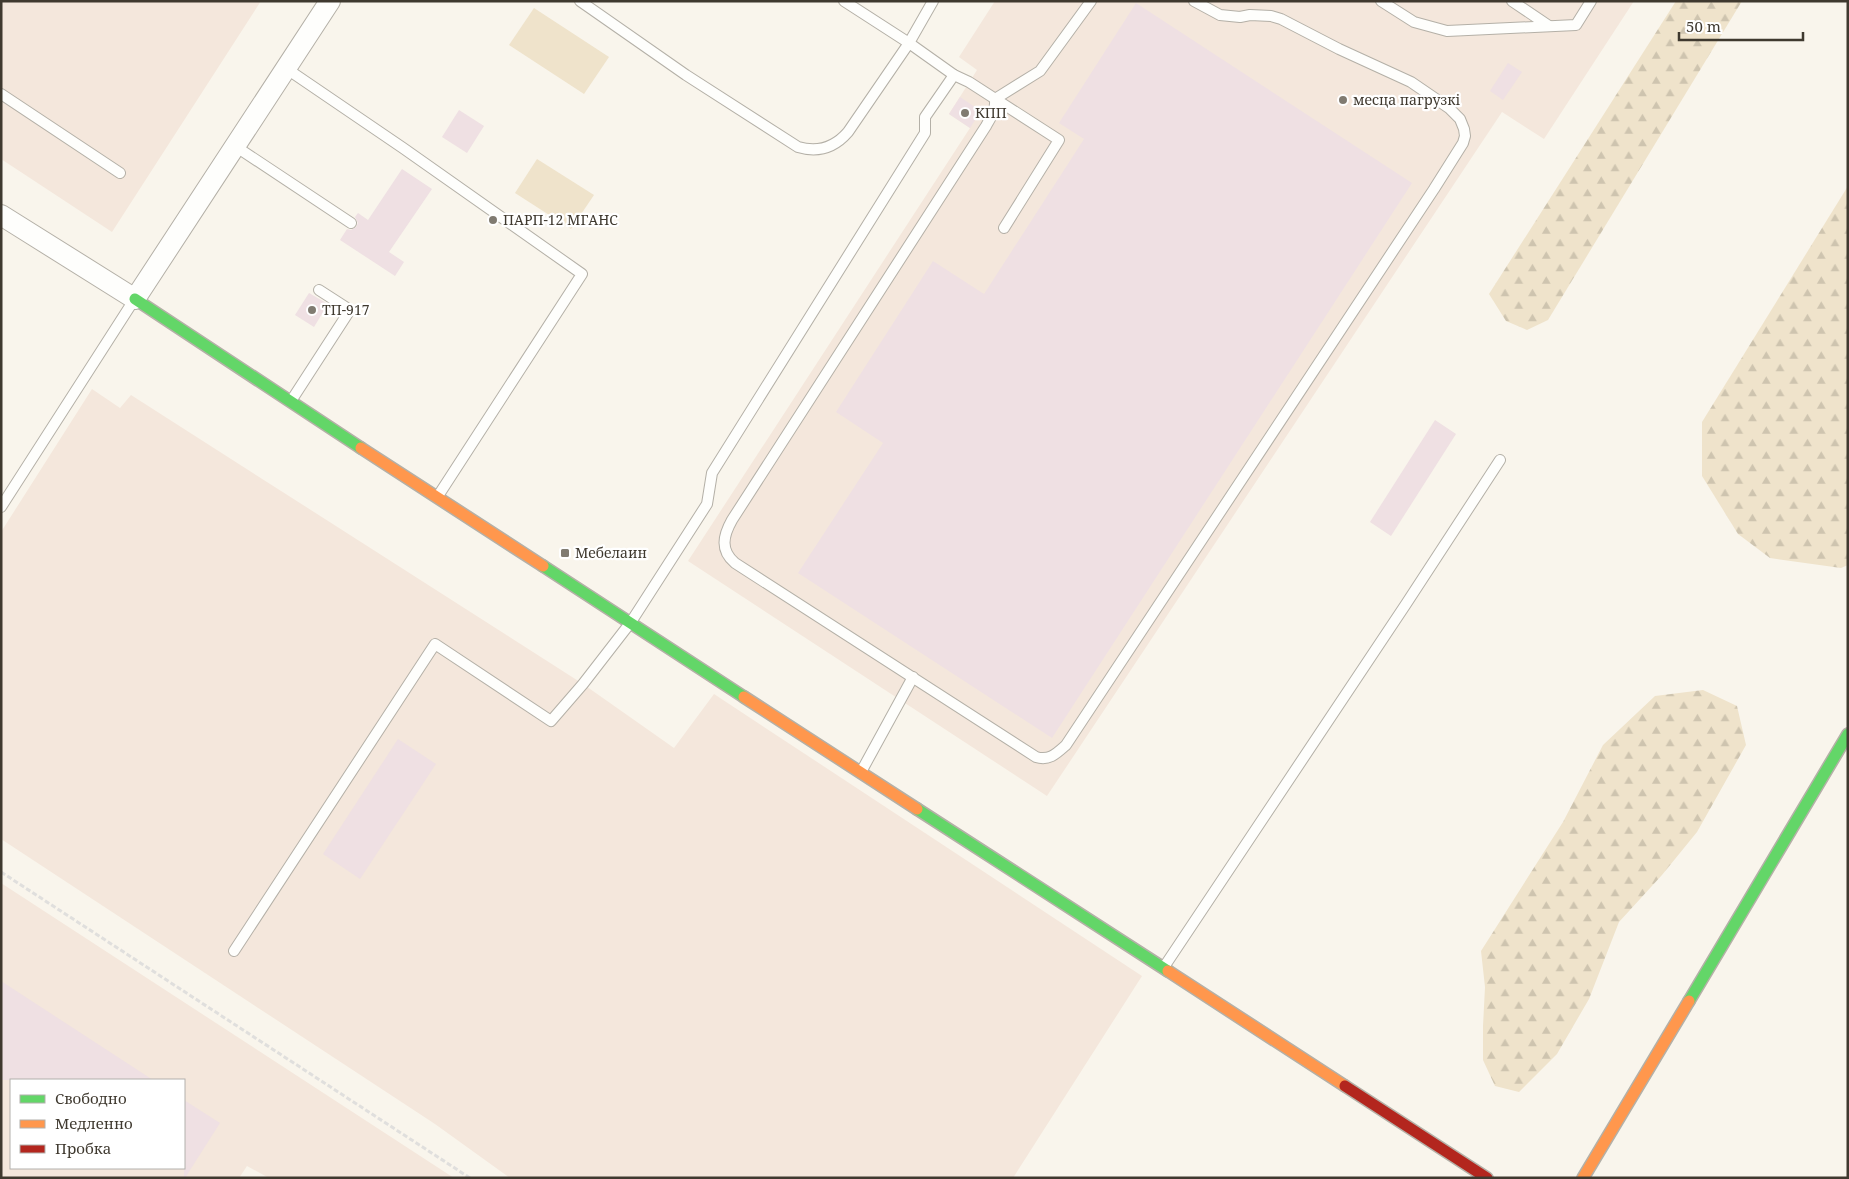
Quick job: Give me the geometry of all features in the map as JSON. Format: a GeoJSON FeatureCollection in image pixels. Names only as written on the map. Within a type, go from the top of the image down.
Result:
{"type":"FeatureCollection","features":[{"type":"Feature","properties":{"kind":"street"},"geometry":{"type":"LineString","coordinates":[[135,299],[330,1]]}},
{"type":"Feature","properties":{"kind":"street"},"geometry":{"type":"LineString","coordinates":[[1,215],[135,299],[290,402],[1487,1178]]}},
{"type":"Feature","properties":{"kind":"street"},"geometry":{"type":"LineString","coordinates":[[1583,1178],[1848,734]]}},
{"type":"Feature","properties":{"kind":"lane"},"geometry":{"type":"LineString","coordinates":[[580,1],[718,96],[798,147],[810,150],[826,148],[842,138],[910,43],[933,1]]}},
{"type":"Feature","properties":{"kind":"lane"},"geometry":{"type":"LineString","coordinates":[[844,1],[954,74],[1059,140],[1004,228]]}},
{"type":"Feature","properties":{"kind":"lane"},"geometry":{"type":"LineString","coordinates":[[995,99],[1040,71],[1091,1]]}},
{"type":"Feature","properties":{"kind":"lane"},"geometry":{"type":"LineString","coordinates":[[995,99],[993,114],[986,126],[732,520],[723,542],[729,558],[735,563],[1036,757],[1043,759],[1051,758],[1058,753],[1071,736],[1463,144],[1464,128],[1460,119],[1449,108],[1411,82],[1271,16],[1250,15],[1240,17],[1220,15],[1194,1]]}},
{"type":"Feature","properties":{"kind":"lane"},"geometry":{"type":"LineString","coordinates":[[1381,1],[1414,22],[1447,31],[1576,25],[1591,1]]}},
{"type":"Feature","properties":{"kind":"lane"},"geometry":{"type":"LineString","coordinates":[[1512,1],[1549,26]]}},
{"type":"Feature","properties":{"kind":"lane"},"geometry":{"type":"LineString","coordinates":[[287,69],[582,274],[437,496]]}},
{"type":"Feature","properties":{"kind":"lane"},"geometry":{"type":"LineString","coordinates":[[234,951],[435,644],[551,721],[583,684],[631,622],[707,504],[712,473],[925,133],[924,117],[954,74]]}},
{"type":"Feature","properties":{"kind":"lane"},"geometry":{"type":"LineString","coordinates":[[1,94],[120,173]]}},
{"type":"Feature","properties":{"kind":"lane"},"geometry":{"type":"LineString","coordinates":[[235,146],[351,223]]}},
{"type":"Feature","properties":{"kind":"lane"},"geometry":{"type":"LineString","coordinates":[[290,402],[350,310],[319,290]]}},
{"type":"Feature","properties":{"kind":"lane"},"geometry":{"type":"LineString","coordinates":[[1,507],[135,299]]}},
{"type":"Feature","properties":{"kind":"lane"},"geometry":{"type":"LineString","coordinates":[[1163,968],[1500,460]]}},
{"type":"Feature","properties":{"kind":"lane"},"geometry":{"type":"LineString","coordinates":[[861,772],[913,677]]}},
{"type":"Feature","properties":{"kind":"path"},"geometry":{"type":"LineString","coordinates":[[1,872],[470,1178]]}},
{"type":"Feature","properties":{"kind":"shaded area"},"geometry":{"type":"Polygon","coordinates":[[[1,1],[261,1],[112,232],[1,159],[1,1]]]}},
{"type":"Feature","properties":{"kind":"shaded area"},"geometry":{"type":"Polygon","coordinates":[[[995,1],[1634,1],[1544,139],[1502,112],[1047,796],[688,561],[970,128],[949,114],[977,70],[959,57],[995,1]]]}},
{"type":"Feature","properties":{"kind":"shaded area"},"geometry":{"type":"Polygon","coordinates":[[[92,389],[120,408],[131,395],[583,684],[674,748],[714,694],[1142,976],[1013,1178],[510,1178],[435,1124],[1,839],[1,532],[92,389]]]}},
{"type":"Feature","properties":{"kind":"shaded area"},"geometry":{"type":"Polygon","coordinates":[[[1,883],[454,1178],[269,1178],[247,1166],[239,1178],[1,1178],[1,883]]]}},
{"type":"Feature","properties":{"kind":"green space"},"geometry":{"type":"Polygon","coordinates":[[[1676,1],[1742,1],[1548,320],[1527,330],[1506,321],[1489,294],[1676,1]]]}},
{"type":"Feature","properties":{"kind":"green space"},"geometry":{"type":"Polygon","coordinates":[[[534,8],[609,57],[584,94],[509,45],[534,8]]]}},
{"type":"Feature","properties":{"kind":"green space"},"geometry":{"type":"Polygon","coordinates":[[[537,159],[594,195],[571,229],[515,193],[537,159]]]}},
{"type":"Feature","properties":{"kind":"green space"},"geometry":{"type":"Polygon","coordinates":[[[1848,186],[1848,565],[1841,568],[1770,558],[1738,534],[1702,476],[1702,422],[1848,186]]]}},
{"type":"Feature","properties":{"kind":"green space"},"geometry":{"type":"Polygon","coordinates":[[[1703,690],[1737,706],[1746,745],[1697,832],[1662,875],[1619,922],[1589,999],[1557,1054],[1519,1092],[1495,1086],[1483,1060],[1485,987],[1481,951],[1563,822],[1603,745],[1655,696],[1703,690]]]}},
{"type":"Feature","properties":{"kind":"building"},"geometry":{"type":"Polygon","coordinates":[[[1136,3],[1412,183],[1052,738],[798,573],[883,443],[836,412],[933,261],[984,294],[1084,139],[1059,123],[1136,3]]]}},
{"type":"Feature","properties":{"kind":"building"},"geometry":{"type":"Polygon","coordinates":[[[1508,63],[1522,72],[1503,100],[1490,91],[1508,63]]]}},
{"type":"Feature","properties":{"kind":"building","name":"КПП"},"geometry":{"type":"Polygon","coordinates":[[[960,97],[981,111],[970,128],[949,114],[960,97]]]}},
{"type":"Feature","properties":{"kind":"building"},"geometry":{"type":"Polygon","coordinates":[[[459,110],[484,126],[467,153],[442,137],[459,110]]]}},
{"type":"Feature","properties":{"kind":"building"},"geometry":{"type":"Polygon","coordinates":[[[402,169],[432,189],[389,252],[404,262],[395,276],[340,240],[347,229],[351,230],[356,227],[358,223],[355,217],[358,213],[368,220],[402,169]]]}},
{"type":"Feature","properties":{"kind":"building","name":"ТП-917"},"geometry":{"type":"Polygon","coordinates":[[[309,293],[328,304],[314,327],[295,315],[309,293]]]}},
{"type":"Feature","properties":{"kind":"building"},"geometry":{"type":"Polygon","coordinates":[[[1435,420],[1456,434],[1391,536],[1370,522],[1435,420]]]}},
{"type":"Feature","properties":{"kind":"building"},"geometry":{"type":"Polygon","coordinates":[[[398,739],[436,764],[360,879],[323,854],[398,739]]]}},
{"type":"Feature","properties":{"kind":"building"},"geometry":{"type":"Polygon","coordinates":[[[1,981],[151,1079],[10,1079],[1,1080],[1,981]]]}},
{"type":"Feature","properties":{"kind":"building"},"geometry":{"type":"Polygon","coordinates":[[[185,1101],[220,1123],[184,1178],[185,1169],[185,1101]]]}},
{"type":"Feature","properties":{"kind":"traffic: fast"},"geometry":{"type":"LineString","coordinates":[[135,299],[361,448]]}},
{"type":"Feature","properties":{"kind":"traffic: fast"},"geometry":{"type":"LineString","coordinates":[[543,566],[744,697]]}},
{"type":"Feature","properties":{"kind":"traffic: fast"},"geometry":{"type":"LineString","coordinates":[[1689,1001],[1848,734]]}},
{"type":"Feature","properties":{"kind":"traffic: fast"},"geometry":{"type":"LineString","coordinates":[[917,809],[1168,971]]}},
{"type":"Feature","properties":{"kind":"traffic: slow"},"geometry":{"type":"LineString","coordinates":[[361,448],[543,566]]}},
{"type":"Feature","properties":{"kind":"traffic: slow"},"geometry":{"type":"LineString","coordinates":[[744,697],[917,809]]}},
{"type":"Feature","properties":{"kind":"traffic: slow"},"geometry":{"type":"LineString","coordinates":[[1168,971],[1345,1086]]}},
{"type":"Feature","properties":{"kind":"traffic: slow"},"geometry":{"type":"LineString","coordinates":[[1583,1178],[1689,1001]]}},
{"type":"Feature","properties":{"kind":"traffic: jam"},"geometry":{"type":"LineString","coordinates":[[1345,1086],[1487,1178]]}},
{"type":"Feature","properties":{"kind":"place","name":"месца пагрузкі"},"geometry":{"type":"Point","coordinates":[1343,100]}},
{"type":"Feature","properties":{"kind":"place","name":"КПП"},"geometry":{"type":"Point","coordinates":[965,113]}},
{"type":"Feature","properties":{"kind":"place","name":"ПАРП-12 МГАНС"},"geometry":{"type":"Point","coordinates":[493,220]}},
{"type":"Feature","properties":{"kind":"place","name":"ТП-917"},"geometry":{"type":"Point","coordinates":[312,310]}},
{"type":"Feature","properties":{"kind":"place","name":"Мебелаин"},"geometry":{"type":"Point","coordinates":[565,553]}}]}
